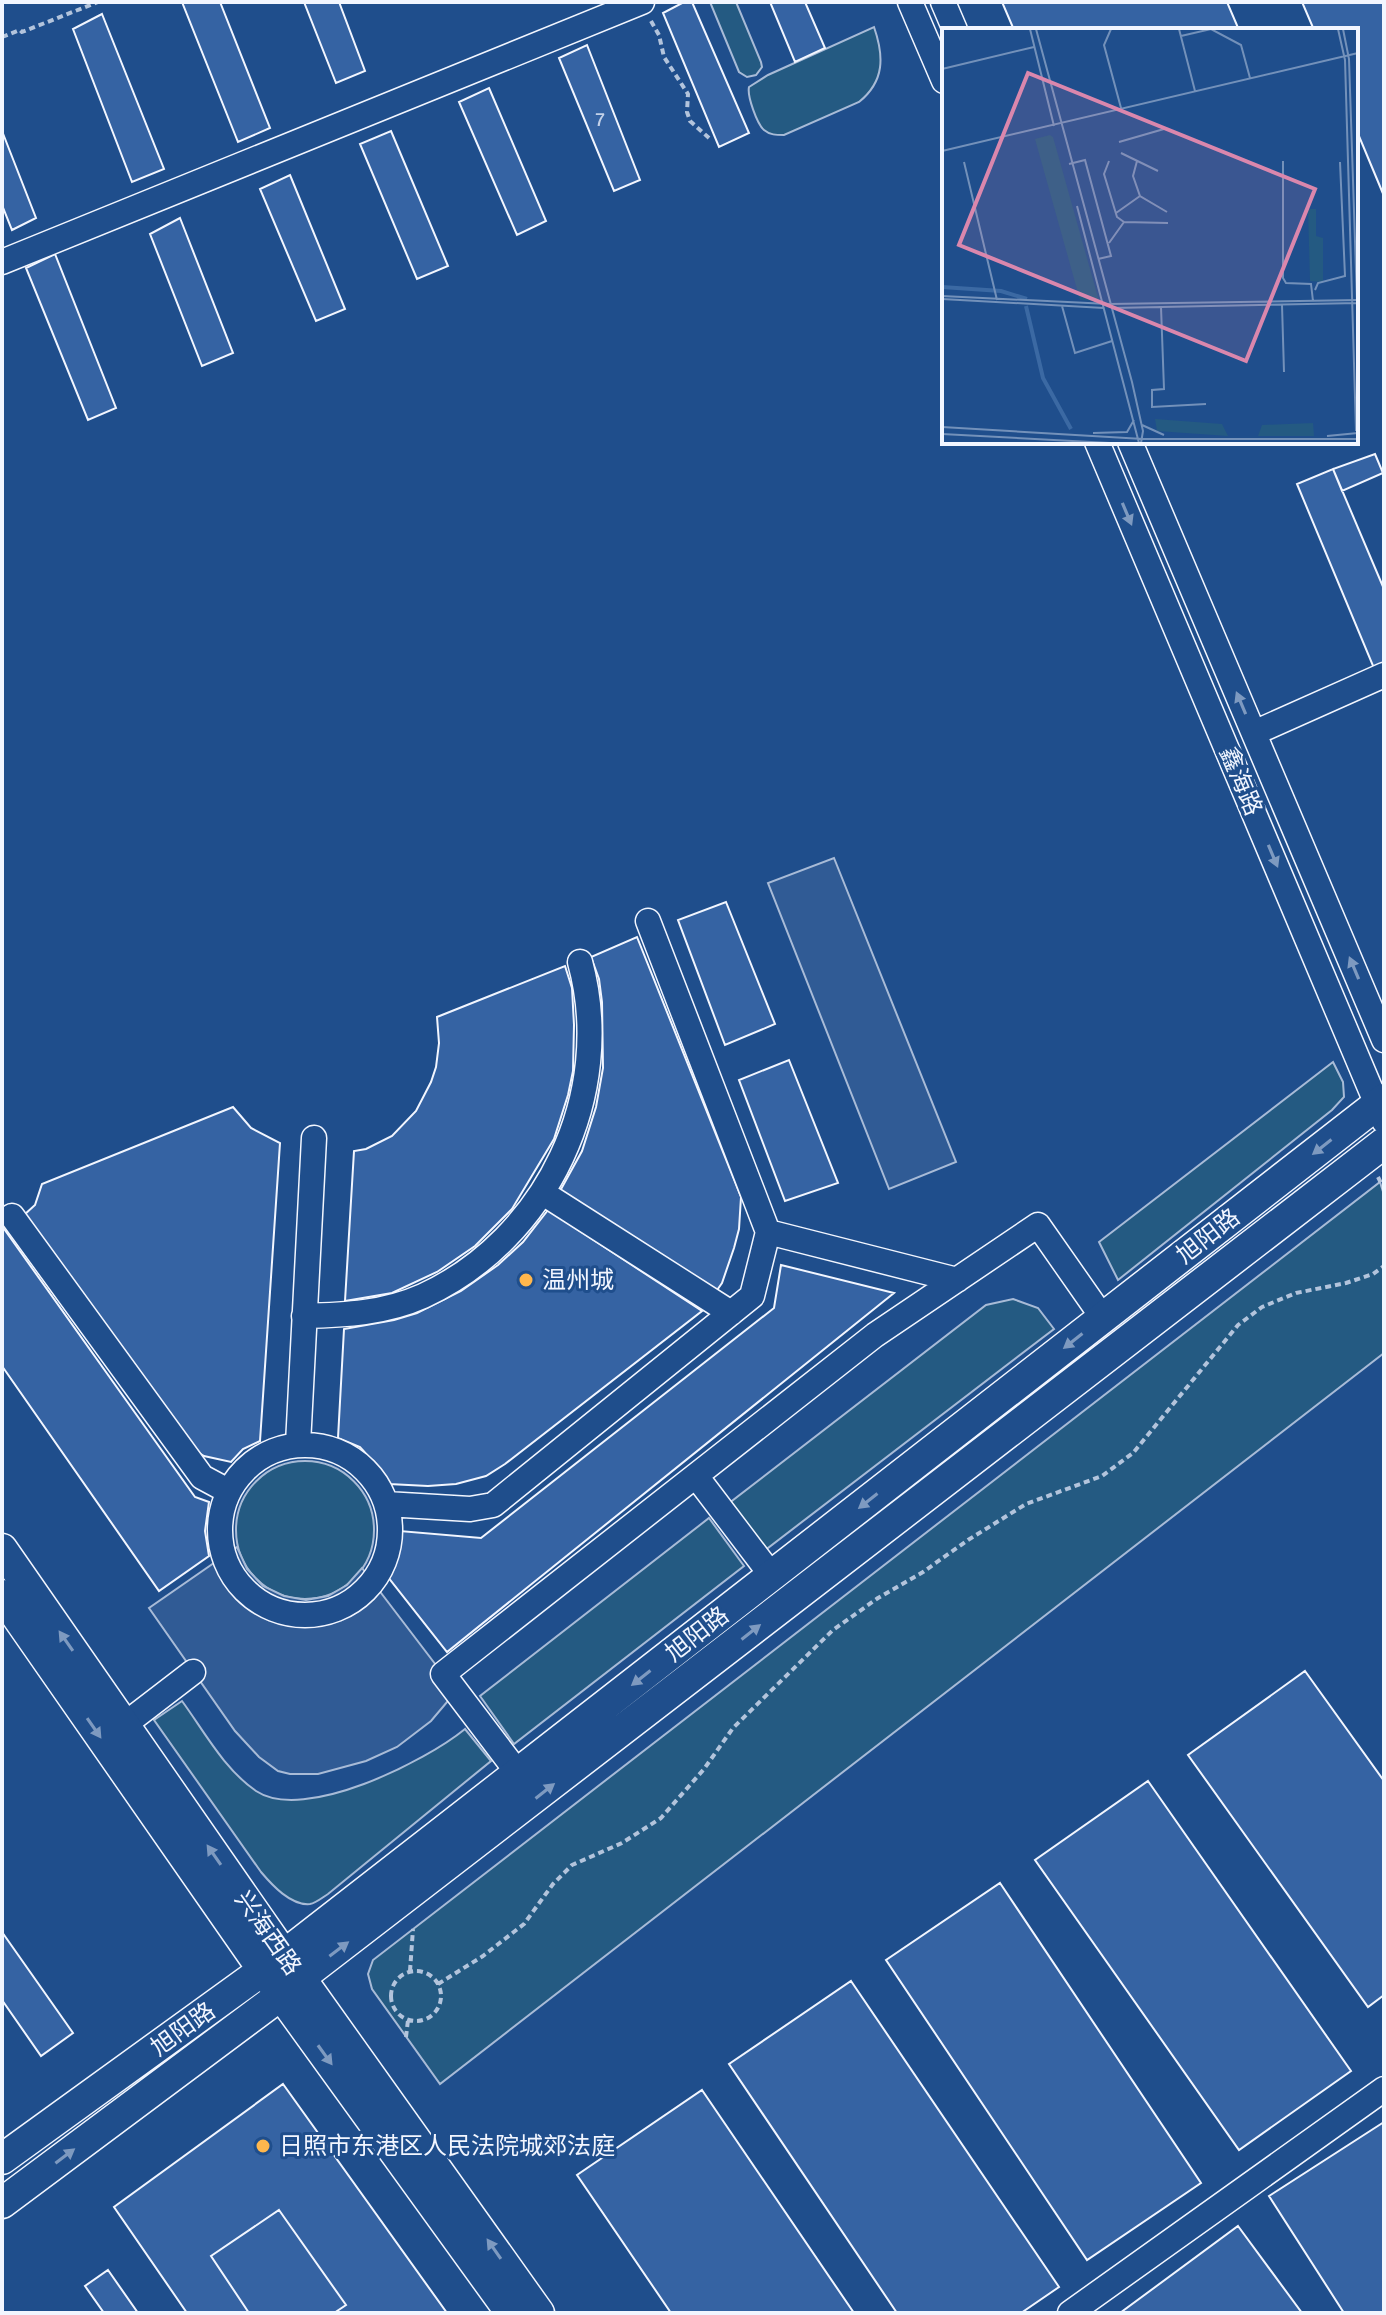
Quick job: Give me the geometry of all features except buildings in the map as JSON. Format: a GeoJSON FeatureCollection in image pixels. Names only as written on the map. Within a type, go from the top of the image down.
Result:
{"type":"FeatureCollection","features":[{"type":"Feature","properties":{"kind":"main road","name":"旭阳路"},"geometry":{"type":"LineString","coordinates":[[2,2203],[282,1975],[518,1773],[1103,1318],[1382,1108]]}},
{"type":"Feature","properties":{"kind":"main road","name":"旭阳路"},"geometry":{"type":"LineString","coordinates":[[2,2159],[282,1975],[1384,1143]]}},
{"type":"Feature","properties":{"kind":"main road","name":"兴海西路"},"geometry":{"type":"LineString","coordinates":[[2,1549],[124,1725],[282,1975],[511,2313]]}},
{"type":"Feature","properties":{"kind":"main road","name":"兴海西路"},"geometry":{"type":"LineString","coordinates":[[2,1595],[282,1975],[539,2313]]}},
{"type":"Feature","properties":{"kind":"street"},"geometry":{"type":"LineString","coordinates":[[2,262],[641,2]]}},
{"type":"Feature","properties":{"kind":"street"},"geometry":{"type":"LineString","coordinates":[[910,2],[942,76]]}},
{"type":"Feature","properties":{"kind":"street"},"geometry":{"type":"LineString","coordinates":[[943,2],[954,28]]}},
{"type":"Feature","properties":{"kind":"street","name":"鑫海路"},"geometry":{"type":"LineString","coordinates":[[1098,444],[1382,1108]]}},
{"type":"Feature","properties":{"kind":"street","name":"鑫海路"},"geometry":{"type":"LineString","coordinates":[[1131,444],[1384,1040]]}},
{"type":"Feature","properties":{"kind":"street"},"geometry":{"type":"LineString","coordinates":[[1254,733],[1384,675]]}},
{"type":"Feature","properties":{"kind":"street"},"geometry":{"type":"LineString","coordinates":[[386,1504],[470,1509],[493,1505],[752,1296],[768,1232],[648,921]]}},
{"type":"Feature","properties":{"kind":"street"},"geometry":{"type":"LineString","coordinates":[[304,1316],[369,1312],[422,1297],[498,1248],[543,1193],[574,1129],[583,1099],[590,1038],[586,986],[580,962]]}},
{"type":"Feature","properties":{"kind":"street"},"geometry":{"type":"LineString","coordinates":[[298,1444],[314,1138]]}},
{"type":"Feature","properties":{"kind":"street"},"geometry":{"type":"LineString","coordinates":[[543,1193],[731,1313]]}},
{"type":"Feature","properties":{"kind":"street"},"geometry":{"type":"LineString","coordinates":[[12,1216],[202,1477],[228,1491]]}},
{"type":"Feature","properties":{"kind":"street"},"geometry":{"type":"LineString","coordinates":[[518,1773],[443,1674],[875,1335],[1038,1225],[1103,1318]]}},
{"type":"Feature","properties":{"kind":"street"},"geometry":{"type":"LineString","coordinates":[[768,1232],[957,1280]]}},
{"type":"Feature","properties":{"kind":"street"},"geometry":{"type":"LineString","coordinates":[[298,1444],[327,1447],[353,1459],[374,1480],[386,1504],[390,1531],[385,1558],[373,1582],[353,1600],[329,1612],[302,1615],[275,1610],[251,1597],[232,1575],[221,1548],[220,1519],[228,1491],[245,1468],[270,1451],[298,1444]]}},
{"type":"Feature","properties":{"kind":"street"},"geometry":{"type":"LineString","coordinates":[[696,1476],[772,1576]]}},
{"type":"Feature","properties":{"kind":"street"},"geometry":{"type":"LineString","coordinates":[[124,1725],[193,1672]]}},
{"type":"Feature","properties":{"kind":"street"},"geometry":{"type":"LineString","coordinates":[[1070,2313],[1384,2089]]}},
{"type":"Feature","properties":{"kind":"path"},"geometry":{"type":"LineString","coordinates":[[2,37],[98,2]]}},
{"type":"Feature","properties":{"kind":"path"},"geometry":{"type":"LineString","coordinates":[[641,2],[659,35],[664,57],[686,89],[690,121],[709,138]]}},
{"type":"Feature","properties":{"kind":"path"},"geometry":{"type":"LineString","coordinates":[[1378,1176],[1384,1189]]}},
{"type":"Feature","properties":{"kind":"path"},"geometry":{"type":"LineString","coordinates":[[438,1984],[483,1956],[524,1924],[553,1884],[572,1865],[622,1843],[661,1818],[704,1769],[733,1728],[833,1630],[1026,1504],[1102,1476],[1133,1453],[1238,1325],[1262,1307],[1296,1293],[1373,1274],[1384,1266]]}},
{"type":"Feature","properties":{"kind":"path"},"geometry":{"type":"LineString","coordinates":[[410,1971],[413,1929]]}},
{"type":"Feature","properties":{"kind":"path"},"geometry":{"type":"LineString","coordinates":[[410,1971],[426,1973],[438,1984],[441,1992],[437,2008],[425,2019],[408,2019],[396,2010],[392,1995],[397,1980],[410,1971]]}},
{"type":"Feature","properties":{"kind":"path"},"geometry":{"type":"LineString","coordinates":[[406,2037],[408,2019]]}},
{"type":"Feature","properties":{"kind":"shaded area"},"geometry":{"type":"Polygon","coordinates":[[[710,2],[736,2],[761,62],[762,67],[756,75],[747,77],[739,72],[710,2]]]}},
{"type":"Feature","properties":{"kind":"shaded area"},"geometry":{"type":"Polygon","coordinates":[[[874,27],[881,58],[878,77],[868,94],[859,102],[784,135],[764,130],[753,110],[749,87],[768,75],[874,27]]]}},
{"type":"Feature","properties":{"kind":"shaded area"},"geometry":{"type":"Polygon","coordinates":[[[834,858],[956,1162],[889,1189],[768,883],[834,858]]]}},
{"type":"Feature","properties":{"kind":"shaded area"},"geometry":{"type":"Polygon","coordinates":[[[1333,1062],[1343,1082],[1344,1097],[1332,1110],[1118,1280],[1099,1242],[1333,1062]]]}},
{"type":"Feature","properties":{"kind":"shaded area"},"geometry":{"type":"Polygon","coordinates":[[[1380,1182],[1384,1195],[1384,1353],[440,2084],[372,1989],[368,1974],[373,1960],[1380,1182]]]}},
{"type":"Feature","properties":{"kind":"shaded area"},"geometry":{"type":"Polygon","coordinates":[[[1013,1299],[1038,1308],[1054,1329],[764,1551],[728,1504],[986,1305],[1013,1299]]]}},
{"type":"Feature","properties":{"kind":"shaded area"},"geometry":{"type":"Polygon","coordinates":[[[305,1461],[331,1466],[354,1481],[369,1504],[374,1530],[369,1556],[354,1579],[331,1594],[305,1599],[279,1594],[256,1579],[241,1556],[236,1530],[241,1504],[256,1481],[279,1466],[305,1461]]]}},
{"type":"Feature","properties":{"kind":"shaded area"},"geometry":{"type":"Polygon","coordinates":[[[709,1518],[744,1566],[514,1744],[480,1696],[709,1518]]]}},
{"type":"Feature","properties":{"kind":"shaded area"},"geometry":{"type":"Polygon","coordinates":[[[237,1547],[247,1569],[263,1586],[284,1596],[306,1600],[328,1596],[347,1585],[362,1568],[458,1694],[431,1721],[397,1747],[366,1761],[318,1774],[278,1771],[259,1757],[235,1731],[149,1608],[237,1547]]]}},
{"type":"Feature","properties":{"kind":"shaded area"},"geometry":{"type":"Polygon","coordinates":[[[182,1701],[234,1772],[256,1791],[277,1799],[333,1794],[364,1784],[423,1757],[465,1729],[491,1761],[328,1894],[312,1903],[303,1904],[282,1894],[261,1872],[154,1720],[182,1701]]]}},
{"type":"Feature","properties":{"kind":"place","name":"温州城"},"geometry":{"type":"Point","coordinates":[526,1280]}},
{"type":"Feature","properties":{"kind":"place","name":"日照市东港区人民法院城郊法庭"},"geometry":{"type":"Point","coordinates":[263,2146]}}]}
